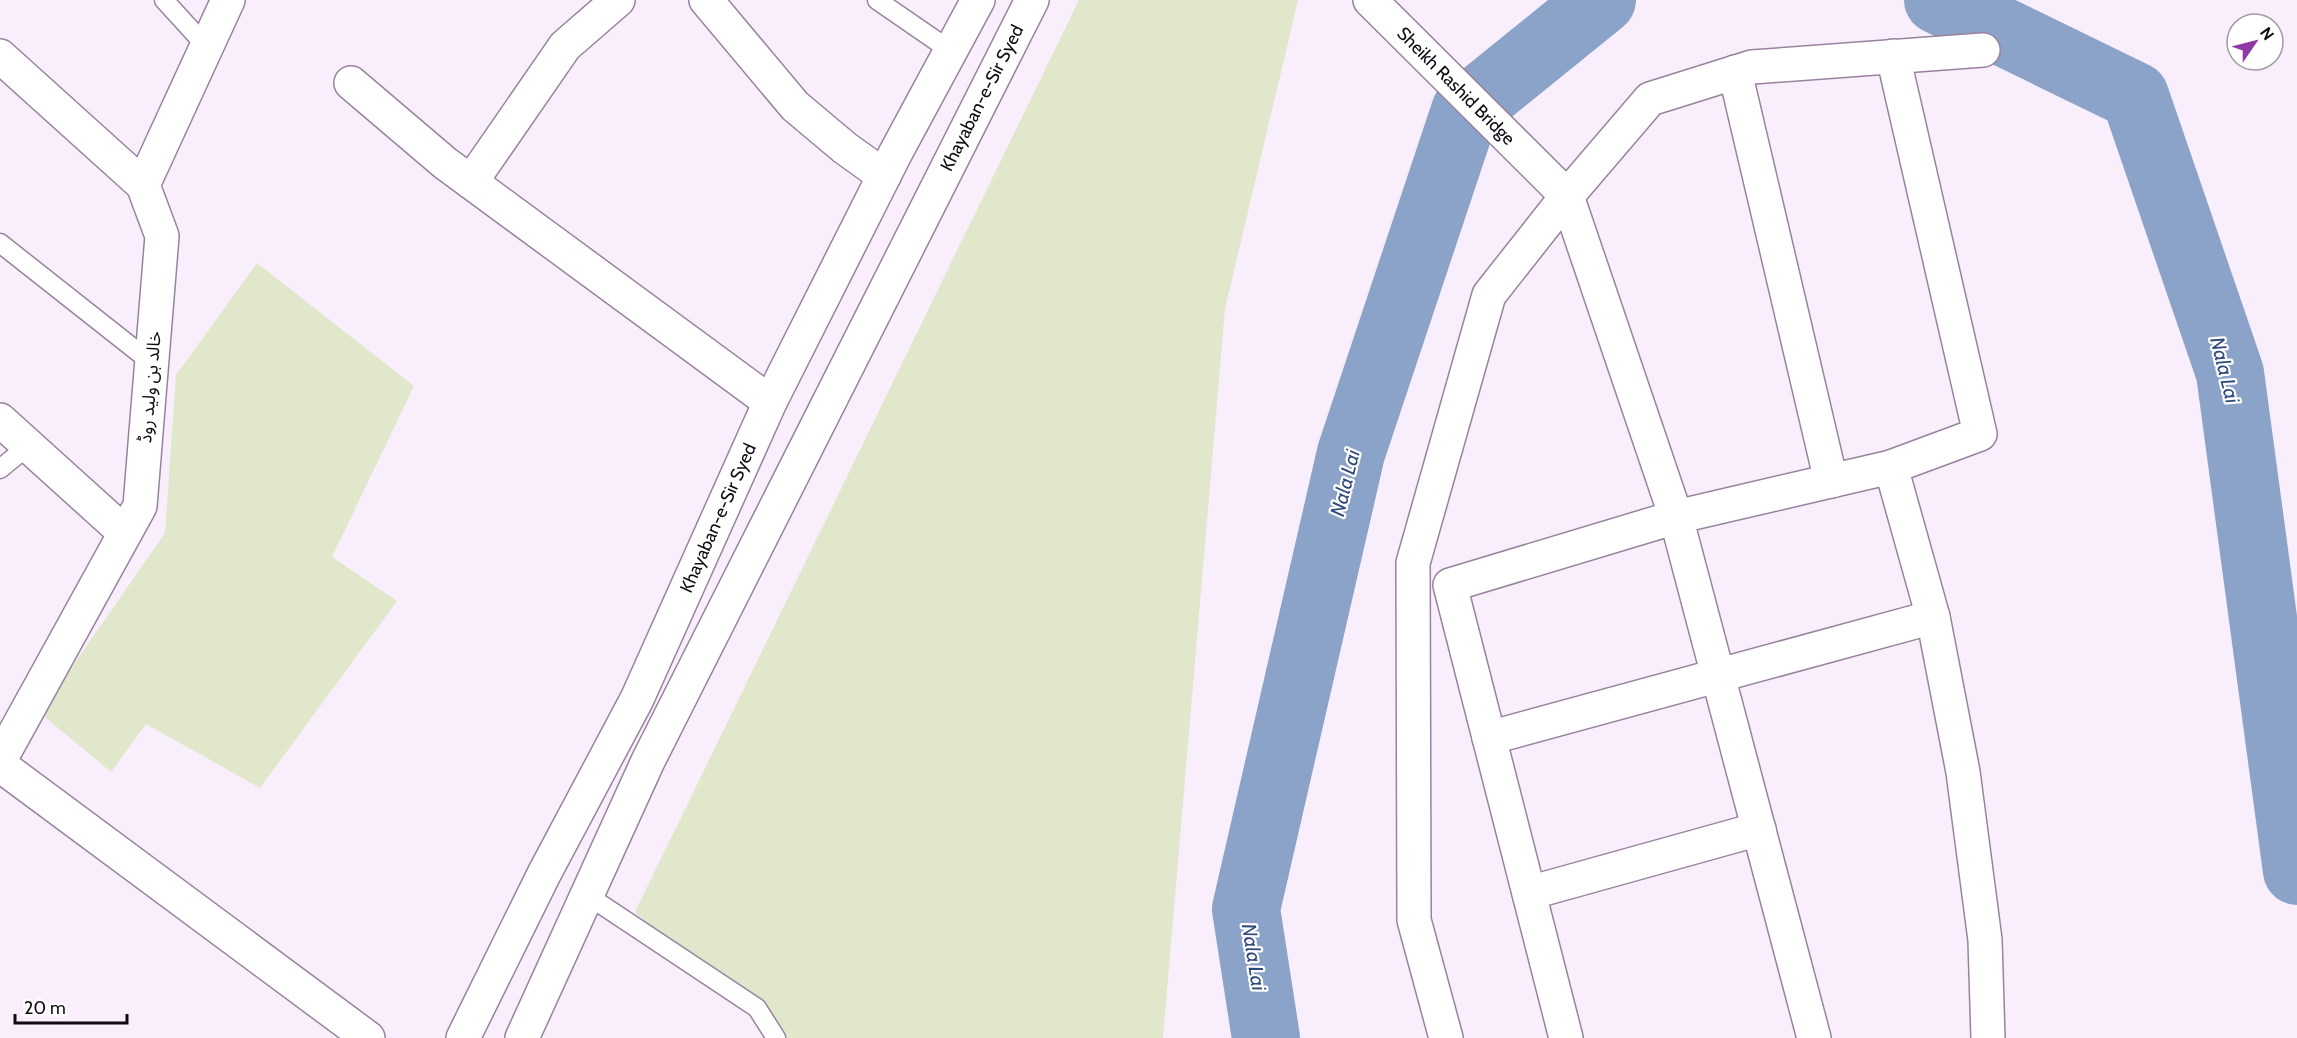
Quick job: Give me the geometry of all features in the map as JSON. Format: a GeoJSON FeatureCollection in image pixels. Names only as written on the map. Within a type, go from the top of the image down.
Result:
{"type":"FeatureCollection","features":[{"type":"Feature","properties":{"kind":"street"},"geometry":{"type":"LineString","coordinates":[[0,56],[143,185],[228,0]]}},
{"type":"Feature","properties":{"kind":"street"},"geometry":{"type":"LineString","coordinates":[[471,182],[565,46],[618,0]]}},
{"type":"Feature","properties":{"kind":"street"},"geometry":{"type":"LineString","coordinates":[[706,0],[795,106],[884,177]]}},
{"type":"Feature","properties":{"kind":"street","name":"Khayaban-e-Sir Syed"},"geometry":{"type":"LineString","coordinates":[[463,1038],[544,874],[637,699],[770,402],[884,177],[978,0]]}},
{"type":"Feature","properties":{"kind":"street","name":"Khayaban-e-Sir Syed"},"geometry":{"type":"LineString","coordinates":[[522,1038],[648,761],[1032,0]]}},
{"type":"Feature","properties":{"kind":"street","name":"Sheikh Rashid Bridge"},"geometry":{"type":"LineString","coordinates":[[1370,0],[1567,196]]}},
{"type":"Feature","properties":{"kind":"street"},"geometry":{"type":"LineString","coordinates":[[1446,1038],[1414,920],[1413,562],[1489,295],[1567,196],[1650,99],[1752,67],[1983,50]]}},
{"type":"Feature","properties":{"kind":"street"},"geometry":{"type":"LineString","coordinates":[[1566,1038],[1450,585],[1676,517],[1891,467],[1980,434],[1893,56]]}},
{"type":"Feature","properties":{"kind":"street"},"geometry":{"type":"LineString","coordinates":[[1735,72],[1831,481]]}},
{"type":"Feature","properties":{"kind":"street"},"geometry":{"type":"LineString","coordinates":[[351,82],[445,163],[770,402]]}},
{"type":"Feature","properties":{"kind":"street","name":"خالد بن ولید روڈ"},"geometry":{"type":"LineString","coordinates":[[0,760],[140,506],[162,236],[143,185]]}},
{"type":"Feature","properties":{"kind":"street"},"geometry":{"type":"LineString","coordinates":[[1567,196],[1676,517],[1814,1038]]}},
{"type":"Feature","properties":{"kind":"street"},"geometry":{"type":"LineString","coordinates":[[0,420],[125,533]]}},
{"type":"Feature","properties":{"kind":"street"},"geometry":{"type":"LineString","coordinates":[[1891,467],[1933,617],[1963,772],[1985,940],[1988,1038]]}},
{"type":"Feature","properties":{"kind":"street"},"geometry":{"type":"LineString","coordinates":[[1489,738],[1933,617]]}},
{"type":"Feature","properties":{"kind":"street"},"geometry":{"type":"LineString","coordinates":[[0,765],[368,1038]]}},
{"type":"Feature","properties":{"kind":"street"},"geometry":{"type":"LineString","coordinates":[[1528,893],[1759,829]]}},
{"type":"Feature","properties":{"kind":"lane"},"geometry":{"type":"LineString","coordinates":[[164,0],[206,46]]}},
{"type":"Feature","properties":{"kind":"lane"},"geometry":{"type":"LineString","coordinates":[[877,0],[951,51]]}},
{"type":"Feature","properties":{"kind":"lane"},"geometry":{"type":"LineString","coordinates":[[0,243],[152,363]]}},
{"type":"Feature","properties":{"kind":"lane"},"geometry":{"type":"LineString","coordinates":[[0,469],[28,446]]}},
{"type":"Feature","properties":{"kind":"lane"},"geometry":{"type":"LineString","coordinates":[[587,895],[757,1008],[776,1038]]}},
{"type":"Feature","properties":{"kind":"green space"},"geometry":{"type":"Polygon","coordinates":[[[1079,0],[1298,0],[1225,309],[1163,1038],[779,1038],[635,912],[1079,0]]]}},
{"type":"Feature","properties":{"kind":"green space"},"geometry":{"type":"Polygon","coordinates":[[[257,263],[414,386],[332,557],[397,601],[260,788],[146,724],[111,772],[40,713],[165,533],[176,375],[257,263]]]}},
{"type":"Feature","properties":{"kind":"waterway","name":"Nala Lai"},"geometry":{"type":"LineString","coordinates":[[1266,1038],[1246,909],[1351,453],[1465,111],[1602,0]]}},
{"type":"Feature","properties":{"kind":"waterway","name":"Nala Lai"},"geometry":{"type":"LineString","coordinates":[[1938,0],[2135,96],[2230,373],[2297,871]]}}]}
